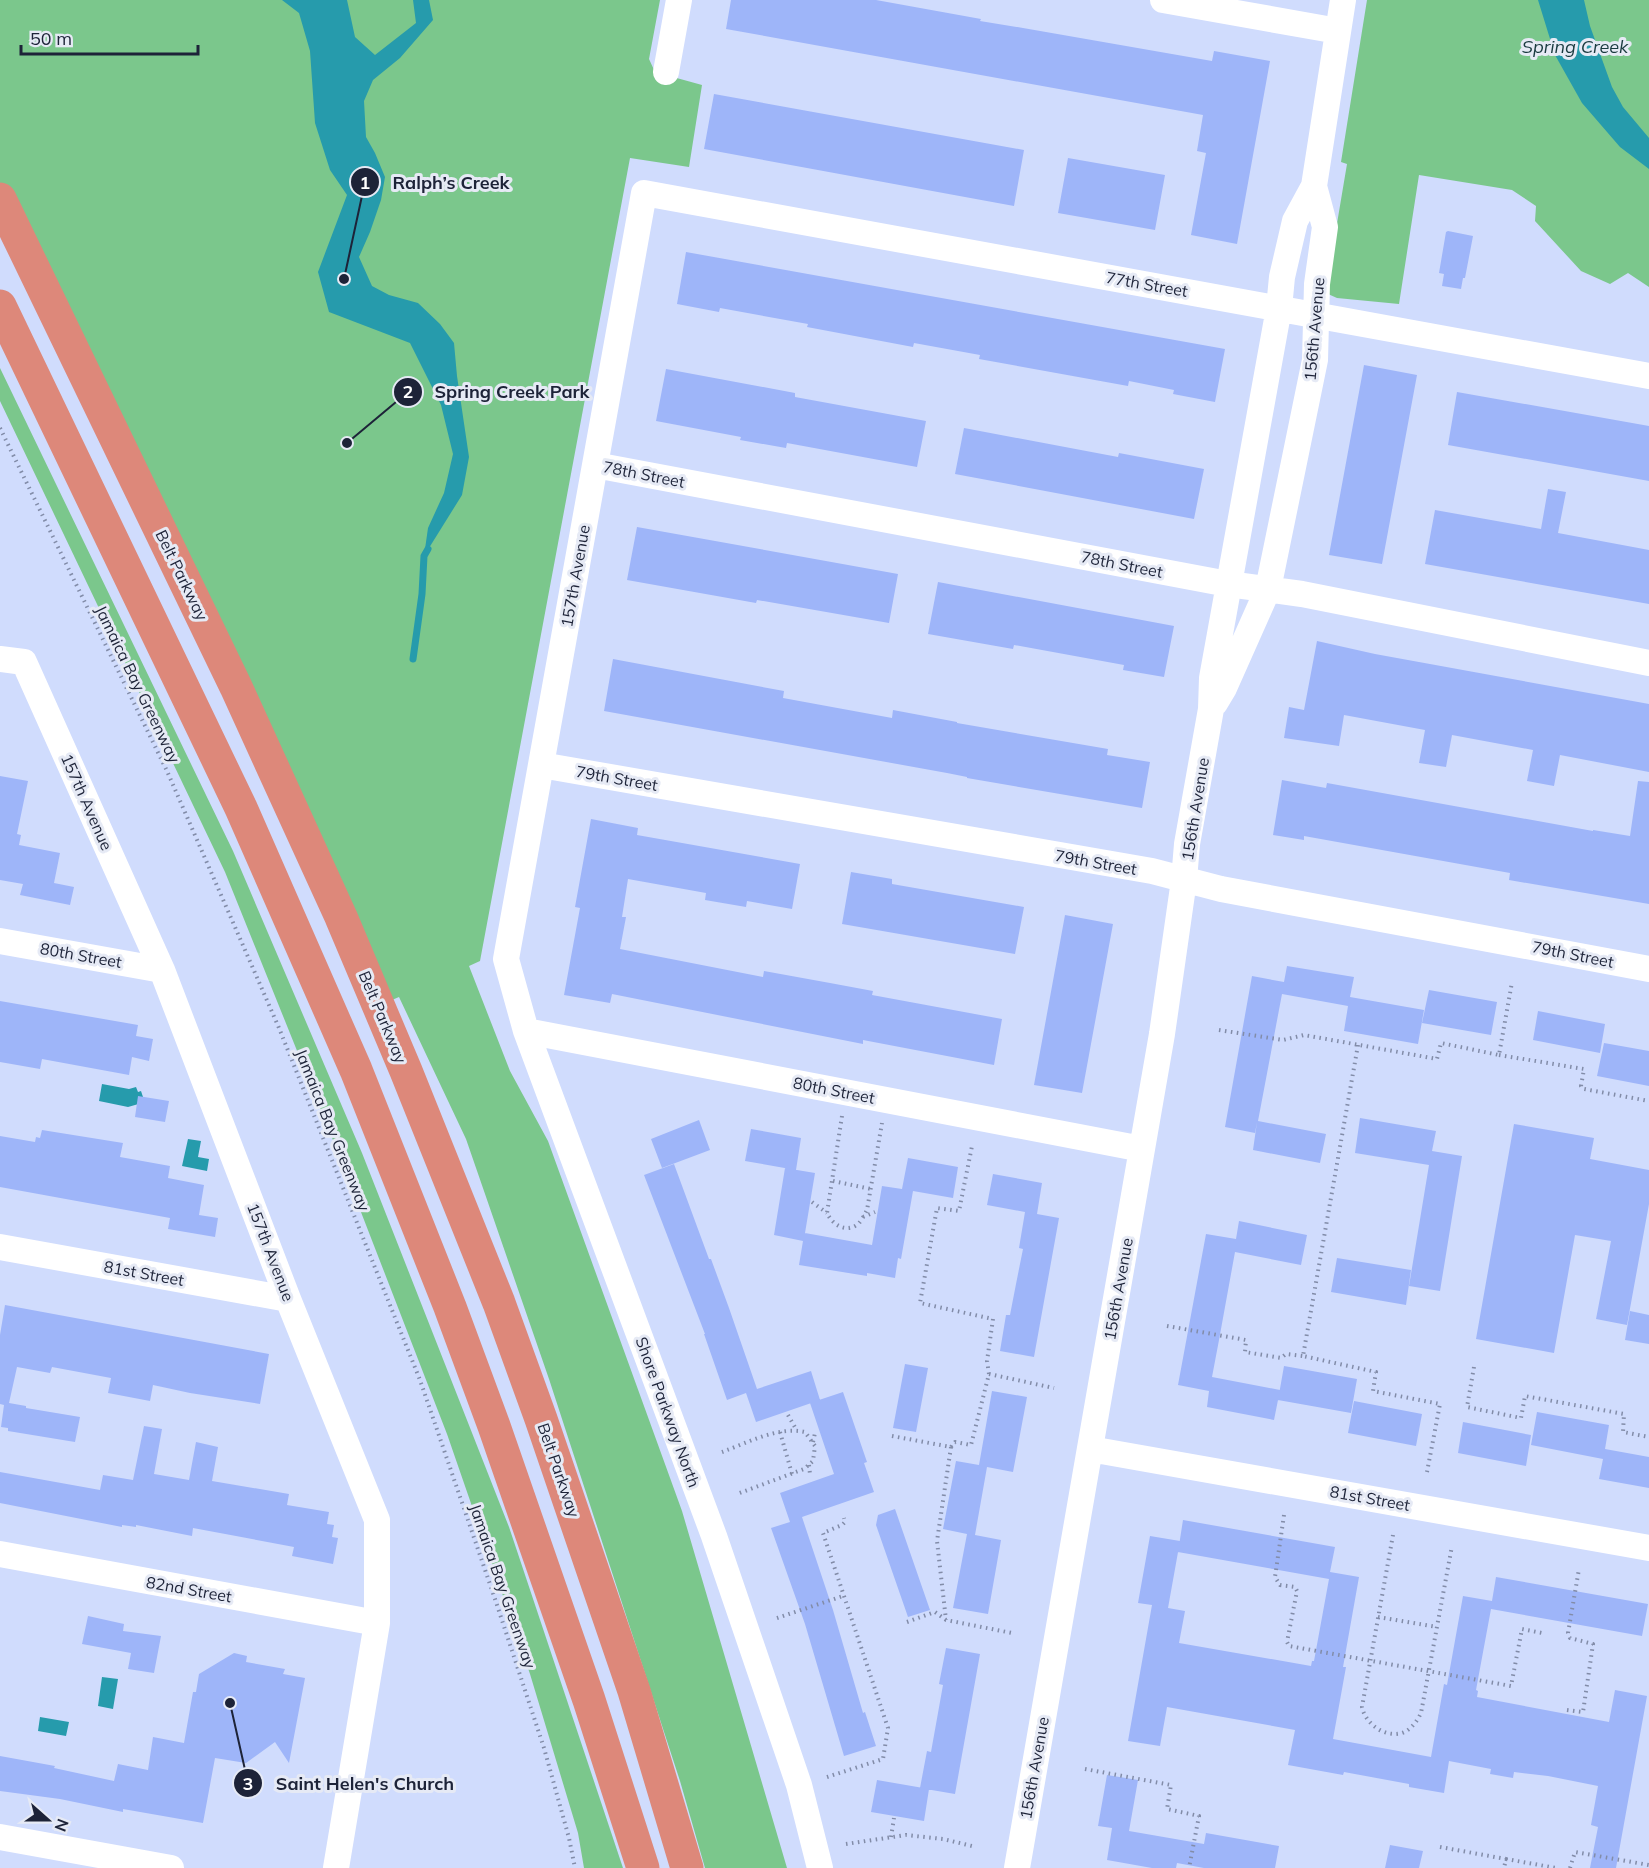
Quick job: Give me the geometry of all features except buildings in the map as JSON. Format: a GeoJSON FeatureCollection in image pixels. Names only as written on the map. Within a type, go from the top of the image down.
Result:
{"type":"FeatureCollection","features":[{"type":"Feature","properties":{"kind":"highway","name":"Belt Parkway"},"geometry":{"type":"LineString","coordinates":[[0,199],[241,697],[341,917],[406,1071],[499,1303],[542,1419],[634,1691],[687,1868]]}},
{"type":"Feature","properties":{"kind":"highway"},"geometry":{"type":"LineString","coordinates":[[0,306],[212,745],[356,1070],[450,1307],[490,1416],[590,1700],[643,1868]]}},
{"type":"Feature","properties":{"kind":"street"},"geometry":{"type":"LineString","coordinates":[[666,72],[679,0]]}},
{"type":"Feature","properties":{"kind":"street"},"geometry":{"type":"LineString","coordinates":[[1163,0],[1338,31]]}},
{"type":"Feature","properties":{"kind":"street","name":"156th Avenue"},"geometry":{"type":"LineString","coordinates":[[1017,1868],[1162,1034],[1187,844],[1211,709],[1212,678],[1228,584],[1279,308],[1282,277],[1295,221],[1314,186],[1343,0]]}},
{"type":"Feature","properties":{"kind":"street","name":"156th Avenue"},"geometry":{"type":"LineString","coordinates":[[1211,709],[1224,688],[1268,589],[1276,560],[1315,360],[1317,284],[1324,226],[1314,186]]}},
{"type":"Feature","properties":{"kind":"street","name":"77th Street"},"geometry":{"type":"LineString","coordinates":[[645,193],[1649,376]]}},
{"type":"Feature","properties":{"kind":"street","name":"157th Avenue"},"geometry":{"type":"LineString","coordinates":[[506,959],[645,193]]}},
{"type":"Feature","properties":{"kind":"street","name":"78th Street"},"geometry":{"type":"LineString","coordinates":[[595,465],[1228,584],[1302,594],[1649,663]]}},
{"type":"Feature","properties":{"kind":"street","name":"157th Avenue"},"geometry":{"type":"LineString","coordinates":[[12,660],[162,970],[288,1299],[377,1520],[377,1623],[336,1868]]}},
{"type":"Feature","properties":{"kind":"street","name":"79th Street"},"geometry":{"type":"LineString","coordinates":[[541,765],[1152,871],[1221,889],[1649,969]]}},
{"type":"Feature","properties":{"kind":"street","name":"80th Street"},"geometry":{"type":"LineString","coordinates":[[0,941],[162,970]]}},
{"type":"Feature","properties":{"kind":"street","name":"Shore Parkway North"},"geometry":{"type":"LineString","coordinates":[[506,959],[526,1031],[714,1536],[799,1785],[820,1868]]}},
{"type":"Feature","properties":{"kind":"street","name":"80th Street"},"geometry":{"type":"LineString","coordinates":[[526,1031],[1142,1149]]}},
{"type":"Feature","properties":{"kind":"street","name":"81st Street"},"geometry":{"type":"LineString","coordinates":[[0,1247],[288,1299]]}},
{"type":"Feature","properties":{"kind":"street","name":"81st Street"},"geometry":{"type":"LineString","coordinates":[[1090,1449],[1649,1548]]}},
{"type":"Feature","properties":{"kind":"street","name":"82nd Street"},"geometry":{"type":"LineString","coordinates":[[0,1554],[377,1623]]}},
{"type":"Feature","properties":{"kind":"street"},"geometry":{"type":"LineString","coordinates":[[0,1837],[171,1868]]}},
{"type":"Feature","properties":{"kind":"path","name":"Jamaica Bay Greenway"},"geometry":{"type":"LineString","coordinates":[[0,428],[167,771],[279,1028],[420,1380],[544,1748],[575,1868]]}},
{"type":"Feature","properties":{"kind":"path"},"geometry":{"type":"LineString","coordinates":[[1498,1054],[1512,982]]}},
{"type":"Feature","properties":{"kind":"path"},"geometry":{"type":"LineString","coordinates":[[1220,1030],[1283,1040],[1304,1035],[1437,1059],[1441,1043],[1584,1069],[1581,1086],[1584,1089],[1649,1101]]}},
{"type":"Feature","properties":{"kind":"path"},"geometry":{"type":"LineString","coordinates":[[1303,1356],[1358,1045]]}},
{"type":"Feature","properties":{"kind":"path"},"geometry":{"type":"LineString","coordinates":[[827,1213],[845,1092]]}},
{"type":"Feature","properties":{"kind":"path"},"geometry":{"type":"LineString","coordinates":[[838,1230],[854,1227],[867,1210],[886,1100]]}},
{"type":"Feature","properties":{"kind":"path"},"geometry":{"type":"LineString","coordinates":[[946,1620],[936,1540],[951,1447],[955,1442],[971,1445],[989,1374],[987,1361],[993,1318],[920,1303],[937,1208],[959,1211],[972,1146]]}},
{"type":"Feature","properties":{"kind":"path"},"geometry":{"type":"LineString","coordinates":[[833,1181],[871,1189]]}},
{"type":"Feature","properties":{"kind":"path"},"geometry":{"type":"LineString","coordinates":[[812,1202],[827,1213],[830,1220],[845,1228]]}},
{"type":"Feature","properties":{"kind":"path"},"geometry":{"type":"LineString","coordinates":[[863,1217],[875,1212]]}},
{"type":"Feature","properties":{"kind":"path"},"geometry":{"type":"LineString","coordinates":[[1167,1326],[1246,1340],[1245,1352],[1281,1358],[1286,1354],[1303,1356],[1376,1372],[1373,1391],[1440,1404],[1428,1472]]}},
{"type":"Feature","properties":{"kind":"path"},"geometry":{"type":"LineString","coordinates":[[1474,1367],[1467,1407],[1521,1418],[1525,1396],[1624,1414],[1623,1432],[1649,1437]]}},
{"type":"Feature","properties":{"kind":"path"},"geometry":{"type":"LineString","coordinates":[[989,1374],[1054,1388]]}},
{"type":"Feature","properties":{"kind":"path"},"geometry":{"type":"LineString","coordinates":[[788,1414],[796,1430]]}},
{"type":"Feature","properties":{"kind":"path"},"geometry":{"type":"LineString","coordinates":[[722,1452],[780,1432],[796,1430],[805,1432],[813,1442]]}},
{"type":"Feature","properties":{"kind":"path"},"geometry":{"type":"LineString","coordinates":[[780,1432],[792,1474]]}},
{"type":"Feature","properties":{"kind":"path"},"geometry":{"type":"LineString","coordinates":[[737,1494],[804,1469],[813,1461],[815,1433]]}},
{"type":"Feature","properties":{"kind":"path"},"geometry":{"type":"LineString","coordinates":[[892,1436],[951,1447]]}},
{"type":"Feature","properties":{"kind":"path"},"geometry":{"type":"LineString","coordinates":[[809,1464],[810,1474]]}},
{"type":"Feature","properties":{"kind":"path"},"geometry":{"type":"LineString","coordinates":[[1284,1515],[1275,1577],[1280,1585],[1295,1587],[1297,1591],[1287,1642],[1289,1646],[1511,1686],[1522,1629],[1542,1633]]}},
{"type":"Feature","properties":{"kind":"path"},"geometry":{"type":"LineString","coordinates":[[827,1777],[883,1759],[888,1728],[824,1533],[842,1526],[844,1518]]}},
{"type":"Feature","properties":{"kind":"path"},"geometry":{"type":"LineString","coordinates":[[1393,1535],[1363,1699],[1364,1715],[1383,1732],[1392,1734],[1402,1733],[1409,1729],[1421,1713],[1452,1546]]}},
{"type":"Feature","properties":{"kind":"path"},"geometry":{"type":"LineString","coordinates":[[1567,1710],[1583,1712],[1593,1644],[1570,1638],[1568,1633],[1579,1569]]}},
{"type":"Feature","properties":{"kind":"path"},"geometry":{"type":"LineString","coordinates":[[777,1618],[843,1596]]}},
{"type":"Feature","properties":{"kind":"path"},"geometry":{"type":"LineString","coordinates":[[907,1622],[935,1612],[946,1620],[1012,1633]]}},
{"type":"Feature","properties":{"kind":"path"},"geometry":{"type":"LineString","coordinates":[[1378,1617],[1437,1627]]}},
{"type":"Feature","properties":{"kind":"path"},"geometry":{"type":"LineString","coordinates":[[1085,1769],[1172,1785],[1167,1809],[1199,1815],[1189,1868]]}},
{"type":"Feature","properties":{"kind":"path"},"geometry":{"type":"LineString","coordinates":[[891,1837],[894,1818]]}},
{"type":"Feature","properties":{"kind":"path"},"geometry":{"type":"LineString","coordinates":[[846,1844],[906,1835],[943,1839],[972,1846]]}},
{"type":"Feature","properties":{"kind":"path"},"geometry":{"type":"LineString","coordinates":[[1440,1847],[1556,1868]]}},
{"type":"Feature","properties":{"kind":"path"},"geometry":{"type":"LineString","coordinates":[[1570,1868],[1575,1852],[1649,1864]]}},
{"type":"Feature","properties":{"kind":"path"},"geometry":{"type":"LineString","coordinates":[[1504,1868],[1506,1859]]}},
{"type":"Feature","properties":{"kind":"shaded area"},"geometry":{"type":"Polygon","coordinates":[[[0,0],[660,0],[649,59],[655,72],[702,85],[689,167],[630,158],[480,961],[469,966],[510,1071],[548,1141],[682,1511],[787,1868],[705,1868],[680,1781],[549,1379],[466,1139],[399,997],[378,1006],[0,199],[0,0]]]}},
{"type":"Feature","properties":{"kind":"shaded area"},"geometry":{"type":"Polygon","coordinates":[[[1367,0],[1649,0],[1649,287],[1628,273],[1610,284],[1581,271],[1535,221],[1536,206],[1512,190],[1419,175],[1399,304],[1337,298],[1328,294],[1327,283],[1347,164],[1341,162],[1367,0]]]}},
{"type":"Feature","properties":{"kind":"shaded area"},"geometry":{"type":"Polygon","coordinates":[[[0,368],[233,851],[362,1153],[509,1527],[623,1868],[584,1868],[578,1833],[530,1674],[447,1434],[335,1145],[225,872],[0,401],[0,368]]]}},
{"type":"Feature","properties":{"kind":"water"},"geometry":{"type":"Polygon","coordinates":[[[282,0],[347,0],[355,37],[375,55],[416,23],[413,0],[429,0],[433,20],[400,58],[373,80],[364,101],[366,137],[385,177],[381,200],[359,257],[372,286],[389,295],[418,303],[440,324],[454,343],[469,457],[462,495],[424,556],[428,528],[444,493],[453,454],[441,405],[410,343],[329,312],[318,272],[347,195],[330,170],[315,123],[310,51],[299,13],[282,0]]]}},
{"type":"Feature","properties":{"kind":"water","name":"Spring Creek"},"geometry":{"type":"Polygon","coordinates":[[[1538,0],[1584,0],[1590,26],[1612,87],[1623,107],[1649,138],[1649,169],[1620,147],[1582,103],[1555,55],[1538,0]]]}},
{"type":"Feature","properties":{"kind":"water"},"geometry":{"type":"Polygon","coordinates":[[[102,1084],[129,1089],[136,1087],[138,1092],[141,1091],[142,1103],[128,1107],[99,1101],[102,1084]]]}},
{"type":"Feature","properties":{"kind":"water"},"geometry":{"type":"Polygon","coordinates":[[[188,1139],[201,1141],[198,1157],[209,1159],[207,1171],[182,1166],[188,1139]]]}},
{"type":"Feature","properties":{"kind":"water"},"geometry":{"type":"Polygon","coordinates":[[[102,1677],[118,1679],[113,1709],[98,1706],[102,1677]]]}},
{"type":"Feature","properties":{"kind":"water"},"geometry":{"type":"Polygon","coordinates":[[[40,1717],[69,1722],[66,1736],[38,1731],[40,1717]]]}},
{"type":"Feature","properties":{"kind":"waterway"},"geometry":{"type":"LineString","coordinates":[[413,659],[422,594],[424,556],[428,549]]}},
{"type":"Feature","properties":{"kind":"place","name":"Ralph’s Creek"},"geometry":{"type":"Point","coordinates":[344,279]}},
{"type":"Feature","properties":{"kind":"place","name":"Spring Creek Park"},"geometry":{"type":"Point","coordinates":[347,443]}},
{"type":"Feature","properties":{"kind":"place","name":"Saint Helen's Church"},"geometry":{"type":"Point","coordinates":[230,1703]}}]}
